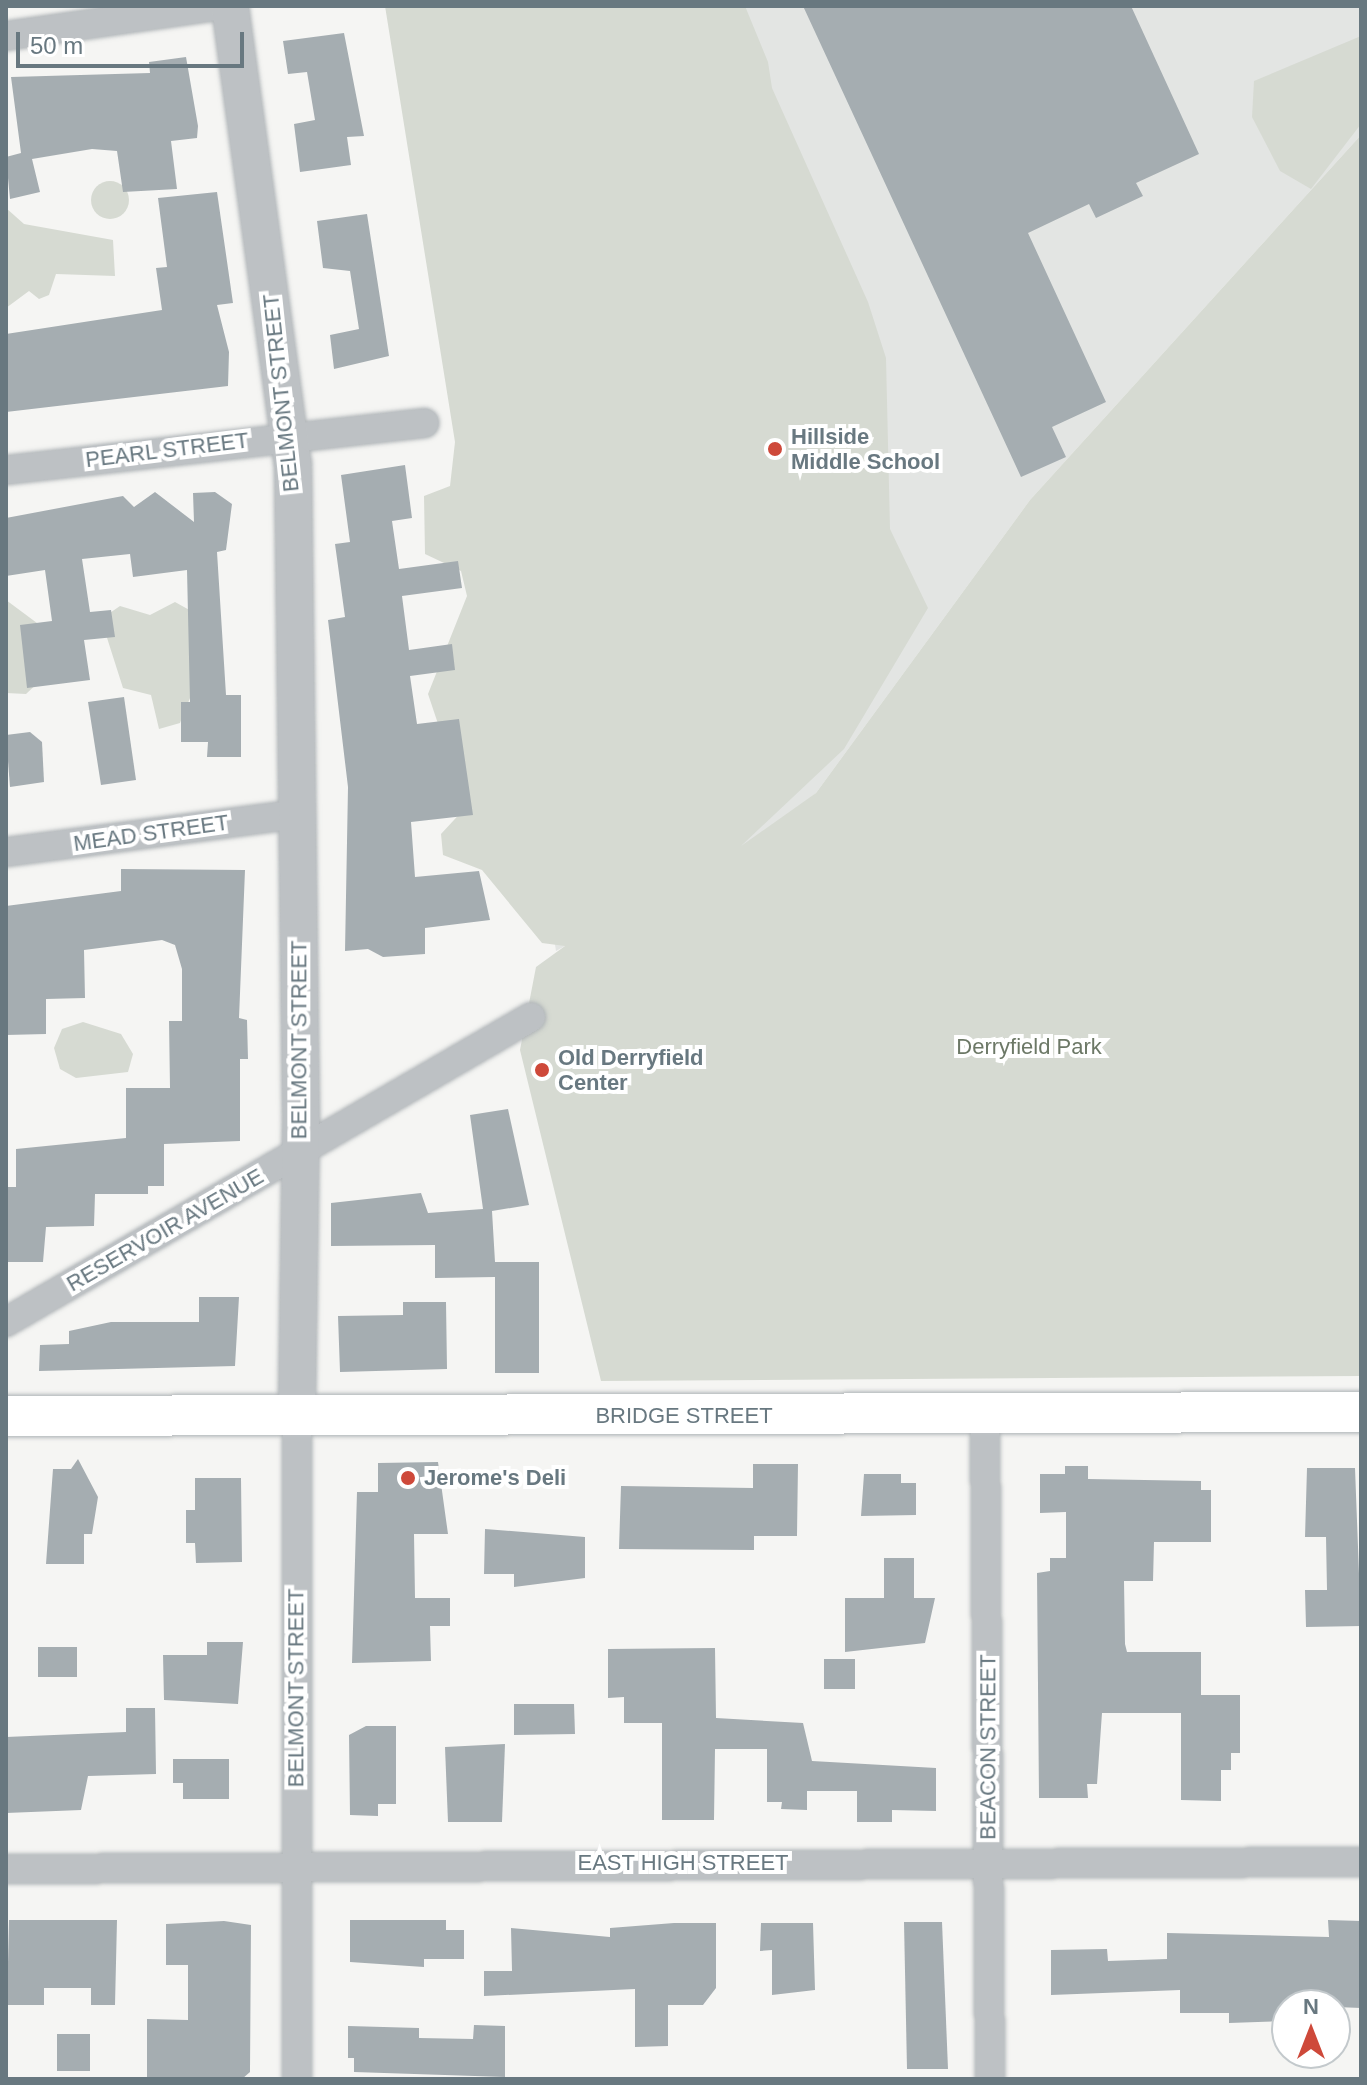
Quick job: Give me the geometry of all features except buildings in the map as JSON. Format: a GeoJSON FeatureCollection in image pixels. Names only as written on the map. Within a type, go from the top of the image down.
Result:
{"type":"FeatureCollection","features":[{"type":"Feature","properties":{"kind":"main road","name":"BRIDGE STREET"},"geometry":{"type":"LineString","coordinates":[[6,1416],[985,1416],[1361,1412]]}},
{"type":"Feature","properties":{"kind":"street"},"geometry":{"type":"LineString","coordinates":[[6,36],[216,6]]}},
{"type":"Feature","properties":{"kind":"street","name":"BELMONT STREET"},"geometry":{"type":"LineString","coordinates":[[230,6],[290,437],[297,814],[311,1143],[297,1418],[297,2079]]}},
{"type":"Feature","properties":{"kind":"street","name":"PEARL STREET"},"geometry":{"type":"LineString","coordinates":[[6,470],[424,423]]}},
{"type":"Feature","properties":{"kind":"street","name":"MEAD STREET"},"geometry":{"type":"LineString","coordinates":[[6,852],[297,814]]}},
{"type":"Feature","properties":{"kind":"street","name":"RESERVOIR AVENUE"},"geometry":{"type":"LineString","coordinates":[[6,1322],[531,1017]]}},
{"type":"Feature","properties":{"kind":"street","name":"BEACON STREET"},"geometry":{"type":"LineString","coordinates":[[985,1416],[990,2079]]}},
{"type":"Feature","properties":{"kind":"street","name":"EAST HIGH STREET"},"geometry":{"type":"LineString","coordinates":[[6,1869],[1361,1862]]}},
{"type":"Feature","properties":{"kind":"shaded area","name":"Hillside Middle School"},"geometry":{"type":"Polygon","coordinates":[[[408,6],[1361,6],[1361,135],[1030,500],[816,793],[771,832],[556,951],[408,6]]]}},
{"type":"Feature","properties":{"kind":"green space","name":"Derryfield Park"},"geometry":{"type":"Polygon","coordinates":[[[385,6],[745,6],[768,62],[772,88],[868,302],[886,358],[890,529],[928,608],[844,749],[741,846],[816,793],[1030,500],[1361,135],[1361,1376],[601,1381],[520,1050],[536,967],[565,946],[542,943],[482,870],[443,855],[441,834],[466,807],[428,694],[467,596],[461,571],[425,554],[424,496],[450,486],[455,442],[385,6]]]}},
{"type":"Feature","properties":{"kind":"green space"},"geometry":{"type":"Polygon","coordinates":[[[1361,36],[1361,124],[1311,189],[1280,171],[1252,117],[1254,81],[1361,36]]]}},
{"type":"Feature","properties":{"kind":"green space"},"geometry":{"type":"Polygon","coordinates":[[[110,181],[124,186],[129,200],[124,214],[110,219],[96,214],[91,200],[96,186],[110,181]]]}},
{"type":"Feature","properties":{"kind":"green space"},"geometry":{"type":"Polygon","coordinates":[[[6,208],[24,224],[113,240],[115,276],[56,274],[49,295],[39,299],[29,291],[6,308],[6,208]]]}},
{"type":"Feature","properties":{"kind":"green space"},"geometry":{"type":"Polygon","coordinates":[[[6,600],[41,626],[44,677],[26,694],[6,693],[6,600]]]}},
{"type":"Feature","properties":{"kind":"green space"},"geometry":{"type":"Polygon","coordinates":[[[175,602],[193,612],[208,653],[180,723],[159,729],[151,695],[123,688],[101,619],[120,606],[150,615],[175,602]]]}},
{"type":"Feature","properties":{"kind":"green space"},"geometry":{"type":"Polygon","coordinates":[[[83,1022],[121,1034],[133,1054],[128,1072],[76,1078],[60,1069],[54,1048],[62,1029],[83,1022]]]}},
{"type":"Feature","properties":{"kind":"place","name":"Hillside Middle School"},"geometry":{"type":"Point","coordinates":[775,449]}},
{"type":"Feature","properties":{"kind":"place","name":"Old Derryfield Center"},"geometry":{"type":"Point","coordinates":[542,1070]}},
{"type":"Feature","properties":{"kind":"place","name":"Jerome's Deli"},"geometry":{"type":"Point","coordinates":[408,1478]}}]}
